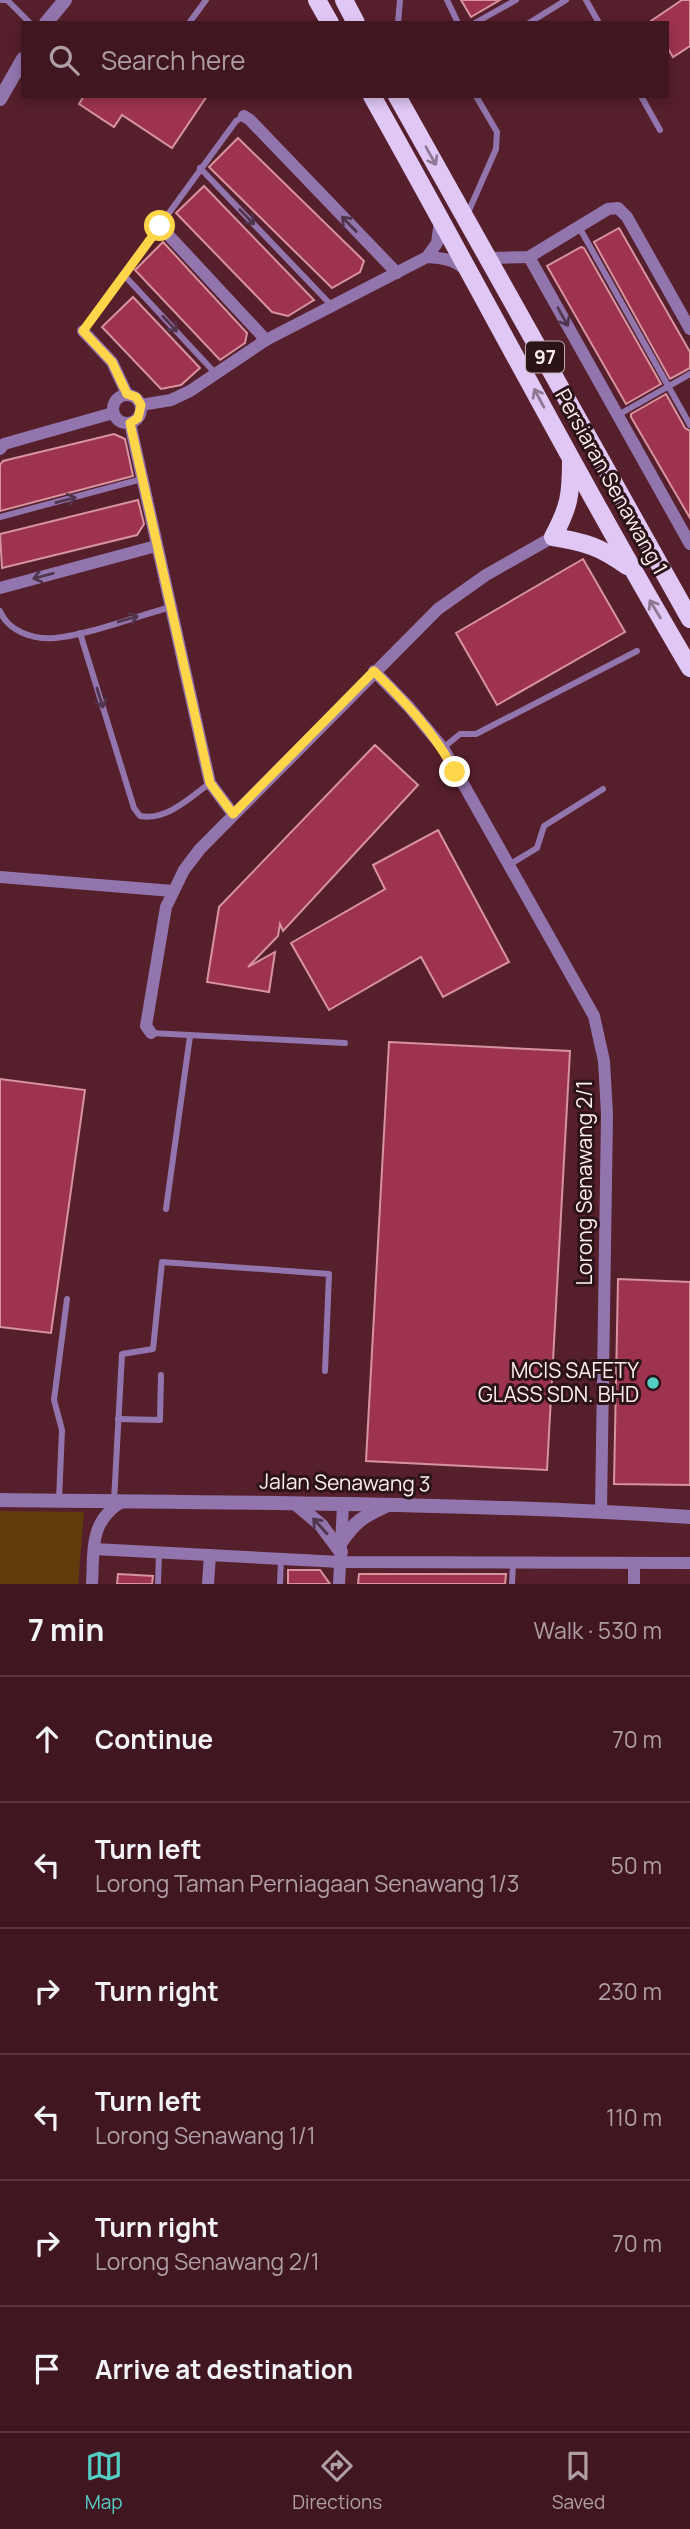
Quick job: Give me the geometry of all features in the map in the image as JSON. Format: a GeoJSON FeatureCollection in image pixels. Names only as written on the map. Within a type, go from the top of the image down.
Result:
{"type":"FeatureCollection","features":[{"type":"Feature","properties":{"kind":"main road"},"geometry":{"type":"LineString","coordinates":[[317,0],[329,21]]}},
{"type":"Feature","properties":{"kind":"main road"},"geometry":{"type":"LineString","coordinates":[[344,0],[355,21]]}},
{"type":"Feature","properties":{"kind":"main road","name":"Persiaran Senawang 1"},"geometry":{"type":"LineString","coordinates":[[373,98],[474,276],[632,571],[690,668]]}},
{"type":"Feature","properties":{"kind":"main road","name":"Persiaran Senawang 1"},"geometry":{"type":"LineString","coordinates":[[398,98],[690,619]]}},
{"type":"Feature","properties":{"kind":"main road"},"geometry":{"type":"LineString","coordinates":[[571,458],[571,493],[567,511],[553,537],[586,542],[600,548],[632,571]]}},
{"type":"Feature","properties":{"kind":"street"},"geometry":{"type":"LineString","coordinates":[[49,21],[65,0]]}},
{"type":"Feature","properties":{"kind":"street"},"geometry":{"type":"LineString","coordinates":[[0,99],[21,62]]}},
{"type":"Feature","properties":{"kind":"street"},"geometry":{"type":"LineString","coordinates":[[244,116],[397,273]]}},
{"type":"Feature","properties":{"kind":"street"},"geometry":{"type":"LineString","coordinates":[[489,258],[529,257],[608,209],[618,208],[627,217],[690,329]]}},
{"type":"Feature","properties":{"kind":"street"},"geometry":{"type":"LineString","coordinates":[[141,405],[171,400],[266,340],[427,257],[437,243],[440,216]]}},
{"type":"Feature","properties":{"kind":"street"},"geometry":{"type":"LineString","coordinates":[[160,226],[266,340]]}},
{"type":"Feature","properties":{"kind":"street"},"geometry":{"type":"LineString","coordinates":[[427,257],[456,262],[474,276]]}},
{"type":"Feature","properties":{"kind":"street"},"geometry":{"type":"LineString","coordinates":[[529,257],[690,544]]}},
{"type":"Feature","properties":{"kind":"street"},"geometry":{"type":"LineString","coordinates":[[83,331],[112,362],[127,394],[136,397],[141,405],[138,418],[130,423],[122,422],[113,413]]}},
{"type":"Feature","properties":{"kind":"street"},"geometry":{"type":"LineString","coordinates":[[113,413],[116,400],[127,394]]}},
{"type":"Feature","properties":{"kind":"street"},"geometry":{"type":"LineString","coordinates":[[0,449],[4,444],[113,413]]}},
{"type":"Feature","properties":{"kind":"street"},"geometry":{"type":"LineString","coordinates":[[130,423],[210,783],[233,814]]}},
{"type":"Feature","properties":{"kind":"street"},"geometry":{"type":"LineString","coordinates":[[151,1033],[146,1027],[166,907],[184,870],[233,814],[374,671],[444,605],[486,575],[553,537]]}},
{"type":"Feature","properties":{"kind":"street"},"geometry":{"type":"LineString","coordinates":[[0,587],[156,546]]}},
{"type":"Feature","properties":{"kind":"street","name":"Lorong Senawang 2/1"},"geometry":{"type":"LineString","coordinates":[[374,671],[443,748],[594,1016],[604,1061],[607,1114],[601,1511]]}},
{"type":"Feature","properties":{"kind":"street"},"geometry":{"type":"LineString","coordinates":[[0,877],[173,891]]}},
{"type":"Feature","properties":{"kind":"street","name":"Jalan Senawang 3"},"geometry":{"type":"LineString","coordinates":[[0,1500],[389,1505],[601,1511],[690,1517]]}},
{"type":"Feature","properties":{"kind":"street"},"geometry":{"type":"LineString","coordinates":[[92,1584],[97,1525],[119,1501]]}},
{"type":"Feature","properties":{"kind":"street"},"geometry":{"type":"LineString","coordinates":[[296,1504],[321,1525],[341,1552]]}},
{"type":"Feature","properties":{"kind":"street"},"geometry":{"type":"LineString","coordinates":[[339,1584],[343,1505]]}},
{"type":"Feature","properties":{"kind":"street"},"geometry":{"type":"LineString","coordinates":[[341,1552],[354,1524],[389,1505]]}},
{"type":"Feature","properties":{"kind":"street"},"geometry":{"type":"LineString","coordinates":[[94,1549],[281,1559],[341,1552],[513,1563],[690,1563]]}},
{"type":"Feature","properties":{"kind":"street"},"geometry":{"type":"LineString","coordinates":[[208,1584],[210,1555]]}},
{"type":"Feature","properties":{"kind":"street"},"geometry":{"type":"LineString","coordinates":[[634,1563],[634,1584]]}},
{"type":"Feature","properties":{"kind":"lane"},"geometry":{"type":"LineString","coordinates":[[2,0],[7,1],[28,21]]}},
{"type":"Feature","properties":{"kind":"lane"},"geometry":{"type":"LineString","coordinates":[[190,21],[206,0]]}},
{"type":"Feature","properties":{"kind":"lane"},"geometry":{"type":"LineString","coordinates":[[398,21],[400,0]]}},
{"type":"Feature","properties":{"kind":"lane"},"geometry":{"type":"LineString","coordinates":[[447,0],[457,21]]}},
{"type":"Feature","properties":{"kind":"lane"},"geometry":{"type":"LineString","coordinates":[[479,21],[516,0]]}},
{"type":"Feature","properties":{"kind":"lane"},"geometry":{"type":"LineString","coordinates":[[550,0],[555,7]]}},
{"type":"Feature","properties":{"kind":"lane"},"geometry":{"type":"LineString","coordinates":[[532,21],[566,0]]}},
{"type":"Feature","properties":{"kind":"lane"},"geometry":{"type":"LineString","coordinates":[[586,0],[598,21]]}},
{"type":"Feature","properties":{"kind":"lane"},"geometry":{"type":"LineString","coordinates":[[466,217],[496,149],[497,132],[477,98]]}},
{"type":"Feature","properties":{"kind":"lane"},"geometry":{"type":"LineString","coordinates":[[642,98],[660,130]]}},
{"type":"Feature","properties":{"kind":"lane"},"geometry":{"type":"LineString","coordinates":[[83,331],[200,168],[236,121],[244,116]]}},
{"type":"Feature","properties":{"kind":"lane"},"geometry":{"type":"LineString","coordinates":[[200,168],[332,306]]}},
{"type":"Feature","properties":{"kind":"lane"},"geometry":{"type":"LineString","coordinates":[[579,227],[690,425]]}},
{"type":"Feature","properties":{"kind":"lane"},"geometry":{"type":"LineString","coordinates":[[123,274],[216,373]]}},
{"type":"Feature","properties":{"kind":"lane"},"geometry":{"type":"LineString","coordinates":[[618,415],[690,374]]}},
{"type":"Feature","properties":{"kind":"lane"},"geometry":{"type":"LineString","coordinates":[[0,517],[142,479]]}},
{"type":"Feature","properties":{"kind":"lane"},"geometry":{"type":"LineString","coordinates":[[0,611],[9,626],[23,634],[53,638],[171,607]]}},
{"type":"Feature","properties":{"kind":"lane"},"geometry":{"type":"LineString","coordinates":[[80,633],[134,808],[140,816],[150,818],[163,815],[210,783]]}},
{"type":"Feature","properties":{"kind":"lane"},"geometry":{"type":"LineString","coordinates":[[443,748],[460,734],[476,734],[637,651]]}},
{"type":"Feature","properties":{"kind":"lane"},"geometry":{"type":"LineString","coordinates":[[509,865],[537,848],[544,827],[603,789]]}},
{"type":"Feature","properties":{"kind":"lane"},"geometry":{"type":"LineString","coordinates":[[151,1033],[345,1043]]}},
{"type":"Feature","properties":{"kind":"lane"},"geometry":{"type":"LineString","coordinates":[[166,1209],[190,1036]]}},
{"type":"Feature","properties":{"kind":"lane"},"geometry":{"type":"LineString","coordinates":[[119,1501],[118,1419],[122,1354],[153,1349],[162,1262],[329,1273],[325,1371]]}},
{"type":"Feature","properties":{"kind":"lane"},"geometry":{"type":"LineString","coordinates":[[59,1500],[62,1430],[54,1400],[67,1298]]}},
{"type":"Feature","properties":{"kind":"lane"},"geometry":{"type":"LineString","coordinates":[[118,1419],[160,1420],[161,1375]]}},
{"type":"Feature","properties":{"kind":"lane"},"geometry":{"type":"LineString","coordinates":[[158,1584],[159,1552]]}},
{"type":"Feature","properties":{"kind":"lane"},"geometry":{"type":"LineString","coordinates":[[280,1584],[281,1559]]}},
{"type":"Feature","properties":{"kind":"lane"},"geometry":{"type":"LineString","coordinates":[[512,1584],[513,1563]]}},
{"type":"Feature","properties":{"kind":"shaded area"},"geometry":{"type":"Polygon","coordinates":[[[0,1511],[84,1512],[78,1584],[0,1584],[0,1511]]]}},
{"type":"Feature","properties":{"kind":"building"},"geometry":{"type":"Polygon","coordinates":[[[461,0],[500,0],[471,17],[461,0]]]}},
{"type":"Feature","properties":{"kind":"building"},"geometry":{"type":"Polygon","coordinates":[[[682,0],[690,0],[690,46],[673,57],[669,50],[669,21],[651,21],[682,0]]]}},
{"type":"Feature","properties":{"kind":"building"},"geometry":{"type":"Polygon","coordinates":[[[83,98],[206,98],[172,148],[122,115],[114,127],[79,104],[83,98]]]}},
{"type":"Feature","properties":{"kind":"building"},"geometry":{"type":"Polygon","coordinates":[[[238,138],[364,261],[360,272],[332,288],[209,167],[238,138]]]}},
{"type":"Feature","properties":{"kind":"building"},"geometry":{"type":"Polygon","coordinates":[[[204,186],[314,300],[288,316],[272,312],[176,213],[204,186]]]}},
{"type":"Feature","properties":{"kind":"building"},"geometry":{"type":"Polygon","coordinates":[[[619,228],[690,352],[690,368],[670,379],[594,242],[619,228]]]}},
{"type":"Feature","properties":{"kind":"building"},"geometry":{"type":"Polygon","coordinates":[[[163,242],[247,333],[245,343],[220,360],[135,270],[163,242]]]}},
{"type":"Feature","properties":{"kind":"building"},"geometry":{"type":"Polygon","coordinates":[[[581,247],[661,384],[626,404],[547,266],[581,247]]]}},
{"type":"Feature","properties":{"kind":"building"},"geometry":{"type":"Polygon","coordinates":[[[133,297],[200,368],[181,385],[161,389],[102,327],[133,297]]]}},
{"type":"Feature","properties":{"kind":"building"},"geometry":{"type":"Polygon","coordinates":[[[666,394],[685,428],[690,431],[690,518],[631,417],[631,414],[666,394]]]}},
{"type":"Feature","properties":{"kind":"building"},"geometry":{"type":"Polygon","coordinates":[[[114,434],[125,439],[133,476],[0,511],[0,465],[3,461],[114,434]]]}},
{"type":"Feature","properties":{"kind":"building"},"geometry":{"type":"Polygon","coordinates":[[[138,500],[144,524],[137,535],[2,568],[0,534],[138,500]]]}},
{"type":"Feature","properties":{"kind":"building"},"geometry":{"type":"Polygon","coordinates":[[[583,559],[625,632],[497,705],[456,633],[583,559]]]}},
{"type":"Feature","properties":{"kind":"building"},"geometry":{"type":"Polygon","coordinates":[[[375,745],[418,785],[283,931],[280,924],[278,936],[248,967],[275,952],[269,992],[207,982],[219,907],[375,745]]]}},
{"type":"Feature","properties":{"kind":"building"},"geometry":{"type":"Polygon","coordinates":[[[438,830],[509,962],[443,997],[421,957],[329,1010],[291,943],[385,889],[373,865],[438,830]]]}},
{"type":"Feature","properties":{"kind":"building"},"geometry":{"type":"Polygon","coordinates":[[[389,1042],[570,1051],[547,1470],[366,1461],[389,1042]]]}},
{"type":"Feature","properties":{"kind":"building"},"geometry":{"type":"Polygon","coordinates":[[[0,1079],[85,1090],[51,1333],[0,1327],[0,1079]]]}},
{"type":"Feature","properties":{"kind":"building","name":"MCIS SAFETY GLASS SDN. BHD"},"geometry":{"type":"Polygon","coordinates":[[[618,1279],[690,1282],[690,1485],[614,1484],[618,1279]]]}},
{"type":"Feature","properties":{"kind":"building"},"geometry":{"type":"Polygon","coordinates":[[[288,1570],[320,1570],[330,1584],[288,1584],[288,1570]]]}},
{"type":"Feature","properties":{"kind":"building"},"geometry":{"type":"Polygon","coordinates":[[[118,1574],[153,1576],[152,1584],[117,1584],[118,1574]]]}},
{"type":"Feature","properties":{"kind":"building"},"geometry":{"type":"Polygon","coordinates":[[[359,1574],[506,1574],[505,1584],[358,1584],[359,1574]]]}},
{"type":"Feature","properties":{"kind":"place","name":"MCIS SAFETY GLASS SDN. BHD"},"geometry":{"type":"Point","coordinates":[653,1383]}},
{"type":"Feature","properties":{"kind":"route"},"geometry":{"type":"LineString","coordinates":[[160,226],[83,331],[112,362],[127,394],[136,397],[141,405],[141,414],[130,423],[210,783],[233,814],[374,671],[443,748],[455,772]]}}]}
